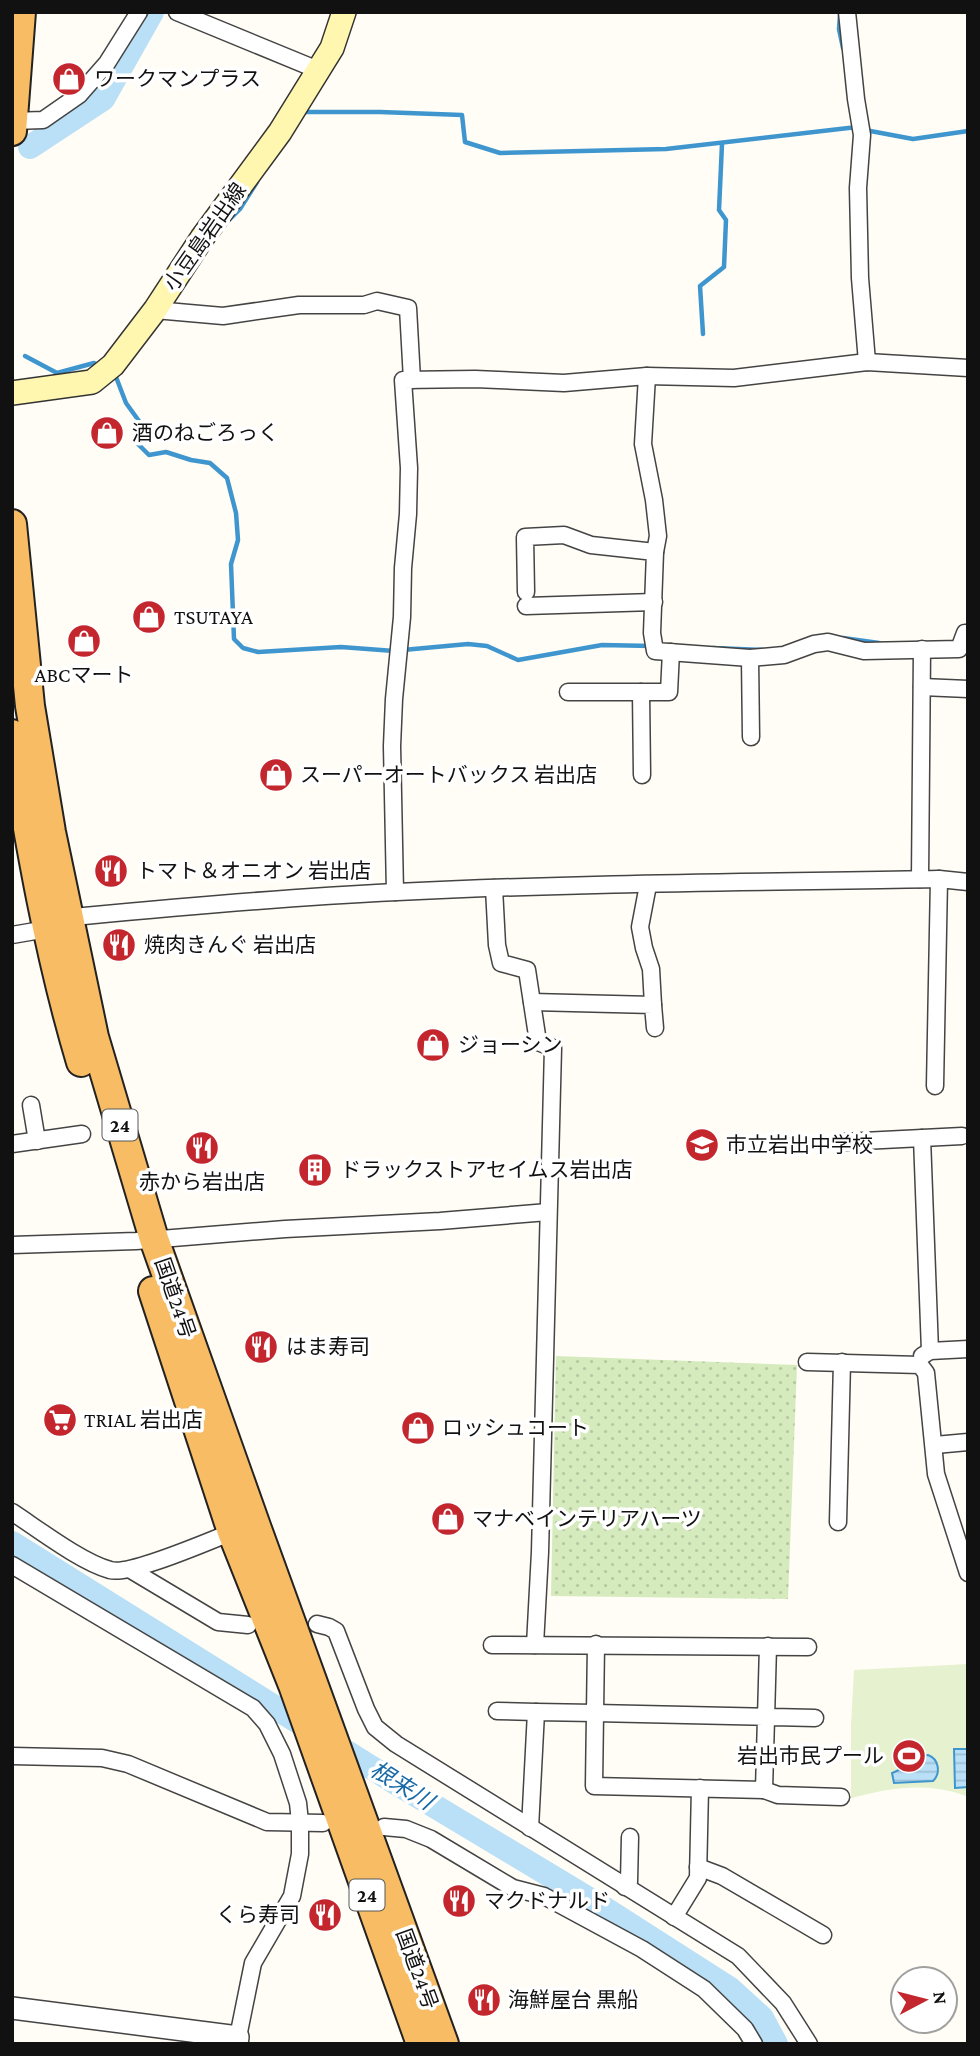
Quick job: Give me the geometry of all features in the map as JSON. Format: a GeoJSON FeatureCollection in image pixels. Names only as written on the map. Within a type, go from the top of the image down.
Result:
{"type":"FeatureCollection","features":[{"type":"Feature","properties":{"kind":"highway"},"geometry":{"type":"LineString","coordinates":[[12,131],[21,12]]}},
{"type":"Feature","properties":{"kind":"highway","name":"国道24号"},"geometry":{"type":"LineString","coordinates":[[12,524],[30,706],[51,832],[58,924],[77,1049],[145,1240],[321,1704],[444,2044]]}},
{"type":"Feature","properties":{"kind":"highway","name":"国道24号"},"geometry":{"type":"LineString","coordinates":[[12,734],[29,835],[58,924]]}},
{"type":"Feature","properties":{"kind":"highway","name":"国道24号"},"geometry":{"type":"LineString","coordinates":[[145,1240],[232,1532],[293,1685],[421,2044]]}},
{"type":"Feature","properties":{"kind":"main road","name":"小豆島岩出線"},"geometry":{"type":"LineString","coordinates":[[12,393],[92,382],[113,365],[280,132],[332,48],[344,12]]}},
{"type":"Feature","properties":{"kind":"street"},"geometry":{"type":"LineString","coordinates":[[13,121],[43,120],[79,95],[107,63],[139,12]]}},
{"type":"Feature","properties":{"kind":"street"},"geometry":{"type":"LineString","coordinates":[[177,12],[318,70]]}},
{"type":"Feature","properties":{"kind":"street"},"geometry":{"type":"LineString","coordinates":[[847,12],[862,135],[858,188],[860,278],[867,362]]}},
{"type":"Feature","properties":{"kind":"street"},"geometry":{"type":"LineString","coordinates":[[155,310],[223,317],[299,305],[364,304],[377,301],[408,308],[412,380]]}},
{"type":"Feature","properties":{"kind":"street"},"geometry":{"type":"LineString","coordinates":[[396,892],[393,734],[409,468],[402,380],[475,379],[564,383],[646,376],[734,378],[867,362],[968,368]]}},
{"type":"Feature","properties":{"kind":"street"},"geometry":{"type":"LineString","coordinates":[[646,376],[643,444],[651,480],[658,536],[652,633],[655,651],[750,658],[784,655],[828,642],[864,650],[959,649],[965,633],[968,633]]}},
{"type":"Feature","properties":{"kind":"street"},"geometry":{"type":"LineString","coordinates":[[654,602],[526,599],[525,537],[564,536],[591,545],[655,552]]}},
{"type":"Feature","properties":{"kind":"street"},"geometry":{"type":"LineString","coordinates":[[920,879],[922,649]]}},
{"type":"Feature","properties":{"kind":"street"},"geometry":{"type":"LineString","coordinates":[[568,692],[670,692],[671,652]]}},
{"type":"Feature","properties":{"kind":"street"},"geometry":{"type":"LineString","coordinates":[[750,658],[751,737]]}},
{"type":"Feature","properties":{"kind":"street"},"geometry":{"type":"LineString","coordinates":[[922,687],[968,689]]}},
{"type":"Feature","properties":{"kind":"street"},"geometry":{"type":"LineString","coordinates":[[641,692],[642,775]]}},
{"type":"Feature","properties":{"kind":"street"},"geometry":{"type":"LineString","coordinates":[[12,935],[58,924],[203,904],[396,892],[920,879],[968,882]]}},
{"type":"Feature","properties":{"kind":"street"},"geometry":{"type":"LineString","coordinates":[[935,1086],[939,879]]}},
{"type":"Feature","properties":{"kind":"street"},"geometry":{"type":"LineString","coordinates":[[649,885],[640,927],[651,969],[655,1028]]}},
{"type":"Feature","properties":{"kind":"street"},"geometry":{"type":"LineString","coordinates":[[494,888],[497,945],[501,963],[527,970],[538,1042],[553,1048],[540,1552],[535,1645]]}},
{"type":"Feature","properties":{"kind":"street"},"geometry":{"type":"LineString","coordinates":[[532,1002],[653,1005]]}},
{"type":"Feature","properties":{"kind":"street"},"geometry":{"type":"LineString","coordinates":[[31,1105],[37,1141]]}},
{"type":"Feature","properties":{"kind":"street"},"geometry":{"type":"LineString","coordinates":[[12,1144],[82,1134]]}},
{"type":"Feature","properties":{"kind":"street"},"geometry":{"type":"LineString","coordinates":[[843,1142],[962,1136]]}},
{"type":"Feature","properties":{"kind":"street"},"geometry":{"type":"LineString","coordinates":[[922,1138],[930,1351]]}},
{"type":"Feature","properties":{"kind":"street"},"geometry":{"type":"LineString","coordinates":[[12,1245],[145,1240],[440,1222],[548,1212]]}},
{"type":"Feature","properties":{"kind":"street"},"geometry":{"type":"LineString","coordinates":[[968,1349],[930,1351],[922,1356],[920,1365],[926,1373],[936,1474],[968,1573]]}},
{"type":"Feature","properties":{"kind":"street"},"geometry":{"type":"LineString","coordinates":[[807,1362],[920,1365]]}},
{"type":"Feature","properties":{"kind":"street"},"geometry":{"type":"LineString","coordinates":[[838,1522],[842,1362]]}},
{"type":"Feature","properties":{"kind":"street"},"geometry":{"type":"LineString","coordinates":[[935,1445],[968,1442]]}},
{"type":"Feature","properties":{"kind":"street"},"geometry":{"type":"LineString","coordinates":[[12,1512],[80,1555],[111,1570],[131,1570],[232,1532]]}},
{"type":"Feature","properties":{"kind":"street"},"geometry":{"type":"LineString","coordinates":[[12,1565],[253,1708],[267,1724],[282,1754],[298,1803],[300,1822],[300,1854],[292,1896],[254,1963],[237,2040],[12,2008]]}},
{"type":"Feature","properties":{"kind":"street"},"geometry":{"type":"LineString","coordinates":[[131,1570],[218,1622],[248,1625]]}},
{"type":"Feature","properties":{"kind":"street"},"geometry":{"type":"LineString","coordinates":[[317,1624],[336,1631],[375,1727],[396,1744],[738,1956],[783,2003],[809,2044]]}},
{"type":"Feature","properties":{"kind":"street"},"geometry":{"type":"LineString","coordinates":[[596,1644],[594,1786],[764,1790],[778,1795],[841,1797]]}},
{"type":"Feature","properties":{"kind":"street"},"geometry":{"type":"LineString","coordinates":[[492,1645],[808,1647]]}},
{"type":"Feature","properties":{"kind":"street"},"geometry":{"type":"LineString","coordinates":[[764,1790],[768,1646]]}},
{"type":"Feature","properties":{"kind":"street"},"geometry":{"type":"LineString","coordinates":[[497,1711],[815,1718]]}},
{"type":"Feature","properties":{"kind":"street"},"geometry":{"type":"LineString","coordinates":[[530,1828],[536,1712]]}},
{"type":"Feature","properties":{"kind":"street"},"geometry":{"type":"LineString","coordinates":[[12,1755],[102,1758],[128,1764],[267,1822],[323,1823]]}},
{"type":"Feature","properties":{"kind":"street"},"geometry":{"type":"LineString","coordinates":[[674,1917],[698,1878],[700,1788]]}},
{"type":"Feature","properties":{"kind":"street"},"geometry":{"type":"LineString","coordinates":[[384,1827],[406,1829],[431,1839],[513,1888],[544,1896],[642,1949],[704,1989],[745,2029],[754,2044]]}},
{"type":"Feature","properties":{"kind":"street"},"geometry":{"type":"LineString","coordinates":[[625,1887],[629,1882],[630,1837]]}},
{"type":"Feature","properties":{"kind":"street"},"geometry":{"type":"LineString","coordinates":[[698,1867],[722,1876],[823,1935]]}},
{"type":"Feature","properties":{"kind":"green space"},"geometry":{"type":"Polygon","coordinates":[[[556,1356],[797,1365],[788,1599],[551,1596],[556,1356]]]}},
{"type":"Feature","properties":{"kind":"green space","name":"岩出市民プール"},"geometry":{"type":"Polygon","coordinates":[[[968,1664],[968,1797],[939,1789],[910,1788],[851,1798],[854,1670],[968,1664]]]}},
{"type":"Feature","properties":{"kind":"water"},"geometry":{"type":"Polygon","coordinates":[[[954,1749],[968,1749],[968,1787],[955,1788],[954,1749]]]}},
{"type":"Feature","properties":{"kind":"water"},"geometry":{"type":"Polygon","coordinates":[[[928,1755],[938,1766],[933,1781],[894,1783],[892,1773],[903,1768],[903,1761],[907,1756],[928,1755]]]}},
{"type":"Feature","properties":{"kind":"waterway"},"geometry":{"type":"LineString","coordinates":[[30,147],[103,99],[152,12]]}},
{"type":"Feature","properties":{"kind":"waterway"},"geometry":{"type":"LineString","coordinates":[[840,15],[839,29],[843,48]]}},
{"type":"Feature","properties":{"kind":"waterway"},"geometry":{"type":"LineString","coordinates":[[301,112],[462,115],[465,142],[500,153],[666,149],[857,127]]}},
{"type":"Feature","properties":{"kind":"waterway"},"geometry":{"type":"LineString","coordinates":[[865,130],[913,139],[968,131]]}},
{"type":"Feature","properties":{"kind":"waterway"},"geometry":{"type":"LineString","coordinates":[[703,334],[700,286],[724,267],[726,220],[719,210],[722,144]]}},
{"type":"Feature","properties":{"kind":"waterway"},"geometry":{"type":"LineString","coordinates":[[227,222],[240,209],[257,182]]}},
{"type":"Feature","properties":{"kind":"waterway"},"geometry":{"type":"LineString","coordinates":[[25,356],[57,373],[94,363],[98,365]]}},
{"type":"Feature","properties":{"kind":"waterway"},"geometry":{"type":"LineString","coordinates":[[116,377],[126,403],[139,421],[138,444],[149,455],[166,452],[210,463],[227,478],[236,513],[238,540],[231,564],[234,639],[243,648],[258,652],[341,647],[394,651]]}},
{"type":"Feature","properties":{"kind":"waterway"},"geometry":{"type":"LineString","coordinates":[[843,638],[879,643]]}},
{"type":"Feature","properties":{"kind":"waterway"},"geometry":{"type":"LineString","coordinates":[[403,650],[468,644],[487,646],[518,660],[602,645],[652,646]]}},
{"type":"Feature","properties":{"kind":"waterway"},"geometry":{"type":"LineString","coordinates":[[713,648],[764,650]]}},
{"type":"Feature","properties":{"kind":"waterway","name":"根来川"},"geometry":{"type":"LineString","coordinates":[[12,1543],[729,1988],[762,2018],[776,2044]]}},
{"type":"Feature","properties":{"kind":"place","name":"ワークマンプラス"},"geometry":{"type":"Point","coordinates":[69,79]}},
{"type":"Feature","properties":{"kind":"place","name":"酒のねごろっく"},"geometry":{"type":"Point","coordinates":[107,433]}},
{"type":"Feature","properties":{"kind":"place","name":"TSUTAYA"},"geometry":{"type":"Point","coordinates":[149,617]}},
{"type":"Feature","properties":{"kind":"place","name":"ABCマート"},"geometry":{"type":"Point","coordinates":[84,641]}},
{"type":"Feature","properties":{"kind":"place","name":"スーパーオートバックス 岩出店"},"geometry":{"type":"Point","coordinates":[276,775]}},
{"type":"Feature","properties":{"kind":"place","name":"トマト＆オニオン 岩出店"},"geometry":{"type":"Point","coordinates":[111,871]}},
{"type":"Feature","properties":{"kind":"place","name":"焼肉きんぐ 岩出店"},"geometry":{"type":"Point","coordinates":[119,945]}},
{"type":"Feature","properties":{"kind":"place","name":"ジョーシン"},"geometry":{"type":"Point","coordinates":[433,1045]}},
{"type":"Feature","properties":{"kind":"place","name":"市立岩出中学校"},"geometry":{"type":"Point","coordinates":[702,1145]}},
{"type":"Feature","properties":{"kind":"place","name":"赤から岩出店"},"geometry":{"type":"Point","coordinates":[202,1148]}},
{"type":"Feature","properties":{"kind":"place","name":"ドラックストアセイムス岩出店"},"geometry":{"type":"Point","coordinates":[315,1170]}},
{"type":"Feature","properties":{"kind":"place","name":"はま寿司"},"geometry":{"type":"Point","coordinates":[261,1347]}},
{"type":"Feature","properties":{"kind":"place","name":"TRIAL 岩出店"},"geometry":{"type":"Point","coordinates":[60,1420]}},
{"type":"Feature","properties":{"kind":"place","name":"ロッシュコート"},"geometry":{"type":"Point","coordinates":[418,1428]}},
{"type":"Feature","properties":{"kind":"place","name":"マナベインテリアハーツ"},"geometry":{"type":"Point","coordinates":[448,1519]}},
{"type":"Feature","properties":{"kind":"place","name":"岩出市民プール"},"geometry":{"type":"Point","coordinates":[909,1756]}},
{"type":"Feature","properties":{"kind":"place","name":"マクドナルド"},"geometry":{"type":"Point","coordinates":[459,1901]}},
{"type":"Feature","properties":{"kind":"place","name":"くら寿司"},"geometry":{"type":"Point","coordinates":[325,1915]}},
{"type":"Feature","properties":{"kind":"place","name":"海鮮屋台 黒船"},"geometry":{"type":"Point","coordinates":[484,2000]}}]}
